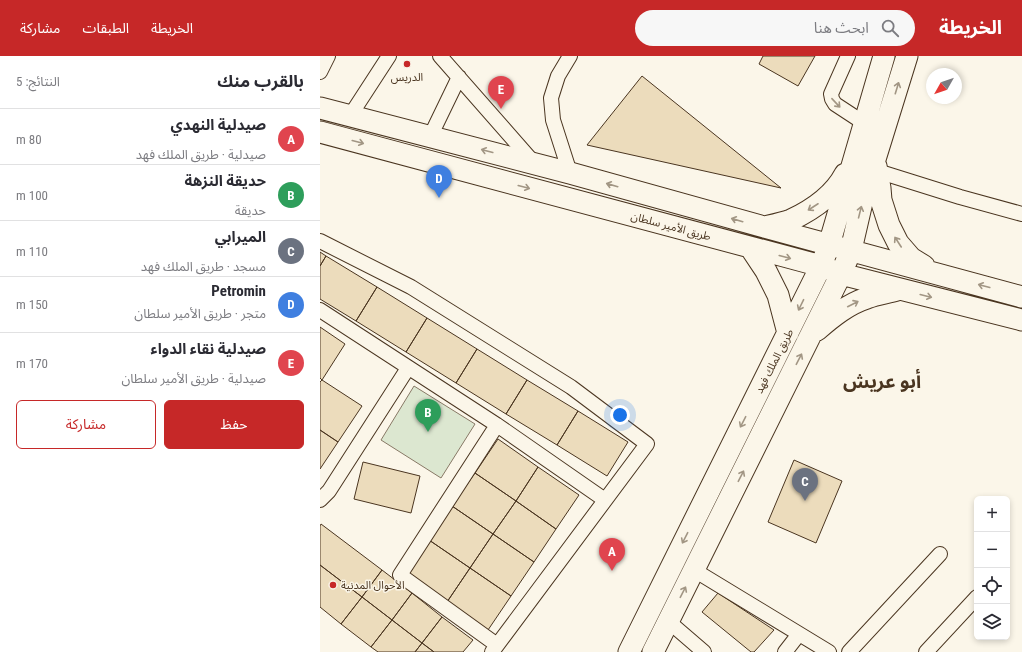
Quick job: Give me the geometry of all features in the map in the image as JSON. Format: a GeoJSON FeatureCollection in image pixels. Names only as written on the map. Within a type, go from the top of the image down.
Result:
{"type":"FeatureCollection","features":[{"type":"Feature","properties":{"kind":"highway","name":"طريق الملك فهد"},"geometry":{"type":"LineString","coordinates":[[629,652],[821,266],[829,244],[884,56]]}},
{"type":"Feature","properties":{"kind":"highway","name":"طريق الملك فهد"},"geometry":{"type":"LineString","coordinates":[[653,652],[841,274],[851,250],[864,198],[876,165],[907,56]]}},
{"type":"Feature","properties":{"kind":"highway"},"geometry":{"type":"LineString","coordinates":[[320,108],[570,173],[1022,296]]}},
{"type":"Feature","properties":{"kind":"highway","name":"طريق الأمير سلطان"},"geometry":{"type":"LineString","coordinates":[[320,132],[821,266],[841,274],[1022,320]]}},
{"type":"Feature","properties":{"kind":"highway"},"geometry":{"type":"LineString","coordinates":[[764,227],[790,220],[822,201],[841,182],[855,156]]}},
{"type":"Feature","properties":{"kind":"highway"},"geometry":{"type":"LineString","coordinates":[[876,165],[881,200],[889,225],[898,243],[911,258],[939,274]]}},
{"type":"Feature","properties":{"kind":"highway"},"geometry":{"type":"LineString","coordinates":[[750,247],[766,271],[778,295],[788,333]]}},
{"type":"Feature","properties":{"kind":"highway"},"geometry":{"type":"LineString","coordinates":[[811,336],[834,316],[849,306],[866,298],[900,289]]}},
{"type":"Feature","properties":{"kind":"street"},"geometry":{"type":"LineString","coordinates":[[320,72],[328,56]]}},
{"type":"Feature","properties":{"kind":"street"},"geometry":{"type":"LineString","coordinates":[[350,116],[389,56]]}},
{"type":"Feature","properties":{"kind":"street"},"geometry":{"type":"LineString","coordinates":[[440,56],[534,164]]}},
{"type":"Feature","properties":{"kind":"street"},"geometry":{"type":"LineString","coordinates":[[570,56],[558,76],[551,98],[553,120],[570,173]]}},
{"type":"Feature","properties":{"kind":"street"},"geometry":{"type":"LineString","coordinates":[[848,56],[831,94],[832,99],[835,104],[864,123]]}},
{"type":"Feature","properties":{"kind":"street"},"geometry":{"type":"LineString","coordinates":[[430,136],[459,78]]}},
{"type":"Feature","properties":{"kind":"street"},"geometry":{"type":"LineString","coordinates":[[876,165],[960,197],[1022,214]]}},
{"type":"Feature","properties":{"kind":"street"},"geometry":{"type":"LineString","coordinates":[[320,241],[411,287],[571,387],[647,444],[494,649],[400,575],[497,425]]}},
{"type":"Feature","properties":{"kind":"street"},"geometry":{"type":"LineString","coordinates":[[320,310],[497,425],[605,500]]}},
{"type":"Feature","properties":{"kind":"street"},"geometry":{"type":"LineString","coordinates":[[320,500],[330,491],[408,368]]}},
{"type":"Feature","properties":{"kind":"street"},"geometry":{"type":"LineString","coordinates":[[849,652],[940,554]]}},
{"type":"Feature","properties":{"kind":"street"},"geometry":{"type":"LineString","coordinates":[[694,570],[829,652]]}},
{"type":"Feature","properties":{"kind":"street"},"geometry":{"type":"LineString","coordinates":[[926,652],[974,600]]}},
{"type":"Feature","properties":{"kind":"street"},"geometry":{"type":"LineString","coordinates":[[668,621],[704,652]]}},
{"type":"Feature","properties":{"kind":"street"},"geometry":{"type":"LineString","coordinates":[[785,652],[799,634]]}},
{"type":"Feature","properties":{"kind":"green space"},"geometry":{"type":"Polygon","coordinates":[[[414,386],[475,424],[441,478],[381,440],[414,386]]]}},
{"type":"Feature","properties":{"kind":"building"},"geometry":{"type":"Polygon","coordinates":[[[763,56],[815,56],[798,86],[759,64],[763,56]]]}},
{"type":"Feature","properties":{"kind":"building"},"geometry":{"type":"Polygon","coordinates":[[[642,76],[781,188],[587,145],[642,76]]]}},
{"type":"Feature","properties":{"kind":"building"},"geometry":{"type":"Polygon","coordinates":[[[320,252],[326,256],[320,266],[320,252]]]}},
{"type":"Feature","properties":{"kind":"building"},"geometry":{"type":"Polygon","coordinates":[[[326,256],[377,287],[356,321],[320,299],[320,266],[326,256]]]}},
{"type":"Feature","properties":{"kind":"building"},"geometry":{"type":"Polygon","coordinates":[[[377,287],[427,318],[406,352],[356,321],[377,287]]]}},
{"type":"Feature","properties":{"kind":"building"},"geometry":{"type":"Polygon","coordinates":[[[427,318],[477,349],[456,383],[406,352],[427,318]]]}},
{"type":"Feature","properties":{"kind":"building"},"geometry":{"type":"Polygon","coordinates":[[[320,327],[345,344],[322,380],[320,378],[320,327]]]}},
{"type":"Feature","properties":{"kind":"building"},"geometry":{"type":"Polygon","coordinates":[[[477,349],[527,380],[506,414],[456,383],[477,349]]]}},
{"type":"Feature","properties":{"kind":"building"},"geometry":{"type":"Polygon","coordinates":[[[322,380],[362,406],[338,442],[320,430],[320,382],[322,380]]]}},
{"type":"Feature","properties":{"kind":"building"},"geometry":{"type":"Polygon","coordinates":[[[527,380],[578,411],[557,445],[506,414],[527,380]]]}},
{"type":"Feature","properties":{"kind":"building"},"geometry":{"type":"Polygon","coordinates":[[[578,411],[628,442],[607,476],[557,445],[578,411]]]}},
{"type":"Feature","properties":{"kind":"building"},"geometry":{"type":"Polygon","coordinates":[[[320,430],[338,442],[320,469],[320,430]]]}},
{"type":"Feature","properties":{"kind":"building"},"geometry":{"type":"Polygon","coordinates":[[[498,439],[538,467],[516,501],[475,473],[498,439]]]}},
{"type":"Feature","properties":{"kind":"building"},"geometry":{"type":"Polygon","coordinates":[[[794,460],[842,481],[816,543],[768,522],[794,460]]]}},
{"type":"Feature","properties":{"kind":"building"},"geometry":{"type":"Polygon","coordinates":[[[363,462],[420,476],[411,513],[354,499],[363,462]]]}},
{"type":"Feature","properties":{"kind":"building"},"geometry":{"type":"Polygon","coordinates":[[[538,467],[579,495],[556,529],[516,501],[538,467]]]}},
{"type":"Feature","properties":{"kind":"building"},"geometry":{"type":"Polygon","coordinates":[[[475,473],[516,501],[493,534],[452,506],[475,473]]]}},
{"type":"Feature","properties":{"kind":"building"},"geometry":{"type":"Polygon","coordinates":[[[516,501],[556,529],[534,562],[493,534],[516,501]]]}},
{"type":"Feature","properties":{"kind":"building"},"geometry":{"type":"Polygon","coordinates":[[[452,506],[493,534],[470,568],[429,540],[452,506]]]}},
{"type":"Feature","properties":{"kind":"building"},"geometry":{"type":"Polygon","coordinates":[[[321,524],[382,570],[362,597],[320,565],[321,524]]]}},
{"type":"Feature","properties":{"kind":"building"},"geometry":{"type":"Polygon","coordinates":[[[493,534],[534,562],[511,596],[470,568],[493,534]]]}},
{"type":"Feature","properties":{"kind":"building"},"geometry":{"type":"Polygon","coordinates":[[[429,540],[470,568],[447,602],[406,574],[429,540]]]}},
{"type":"Feature","properties":{"kind":"building","name":"الأحوال المدنية"},"geometry":{"type":"Polygon","coordinates":[[[320,565],[362,597],[341,624],[320,607],[320,565]]]}},
{"type":"Feature","properties":{"kind":"building"},"geometry":{"type":"Polygon","coordinates":[[[470,568],[511,596],[488,630],[447,602],[470,568]]]}},
{"type":"Feature","properties":{"kind":"building"},"geometry":{"type":"Polygon","coordinates":[[[382,570],[412,593],[392,620],[362,597],[382,570]]]}},
{"type":"Feature","properties":{"kind":"building"},"geometry":{"type":"Polygon","coordinates":[[[412,593],[442,617],[422,643],[392,620],[412,593]]]}},
{"type":"Feature","properties":{"kind":"building"},"geometry":{"type":"Polygon","coordinates":[[[718,593],[774,630],[754,652],[751,652],[702,612],[718,593]]]}},
{"type":"Feature","properties":{"kind":"building"},"geometry":{"type":"Polygon","coordinates":[[[362,597],[392,620],[371,647],[341,624],[362,597]]]}},
{"type":"Feature","properties":{"kind":"building"},"geometry":{"type":"Polygon","coordinates":[[[442,617],[473,640],[463,652],[434,652],[422,643],[442,617]]]}},
{"type":"Feature","properties":{"kind":"building"},"geometry":{"type":"Polygon","coordinates":[[[392,620],[422,643],[415,652],[378,652],[371,647],[392,620]]]}},
{"type":"Feature","properties":{"kind":"building"},"geometry":{"type":"Polygon","coordinates":[[[422,643],[434,652],[415,652],[422,643]]]}},
{"type":"Feature","properties":{"kind":"place","name":"الدريس"},"geometry":{"type":"Point","coordinates":[407,64]}},
{"type":"Feature","properties":{"kind":"place","name":"صيدلية نقاء الدواء"},"geometry":{"type":"Point","coordinates":[501,109]}},
{"type":"Feature","properties":{"kind":"place","name":"Petromin"},"geometry":{"type":"Point","coordinates":[439,198]}},
{"type":"Feature","properties":{"kind":"place","name":"حديقة النزهة"},"geometry":{"type":"Point","coordinates":[428,432]}},
{"type":"Feature","properties":{"kind":"place","name":"الميرابي"},"geometry":{"type":"Point","coordinates":[805,501]}},
{"type":"Feature","properties":{"kind":"place","name":"صيدلية النهدي"},"geometry":{"type":"Point","coordinates":[612,571]}},
{"type":"Feature","properties":{"kind":"place","name":"الأحوال المدنية"},"geometry":{"type":"Point","coordinates":[333,585]}},
{"type":"Feature","properties":{"kind":"district","name":"أبو عريش"},"geometry":{"type":"Point","coordinates":[882,381]}}]}
